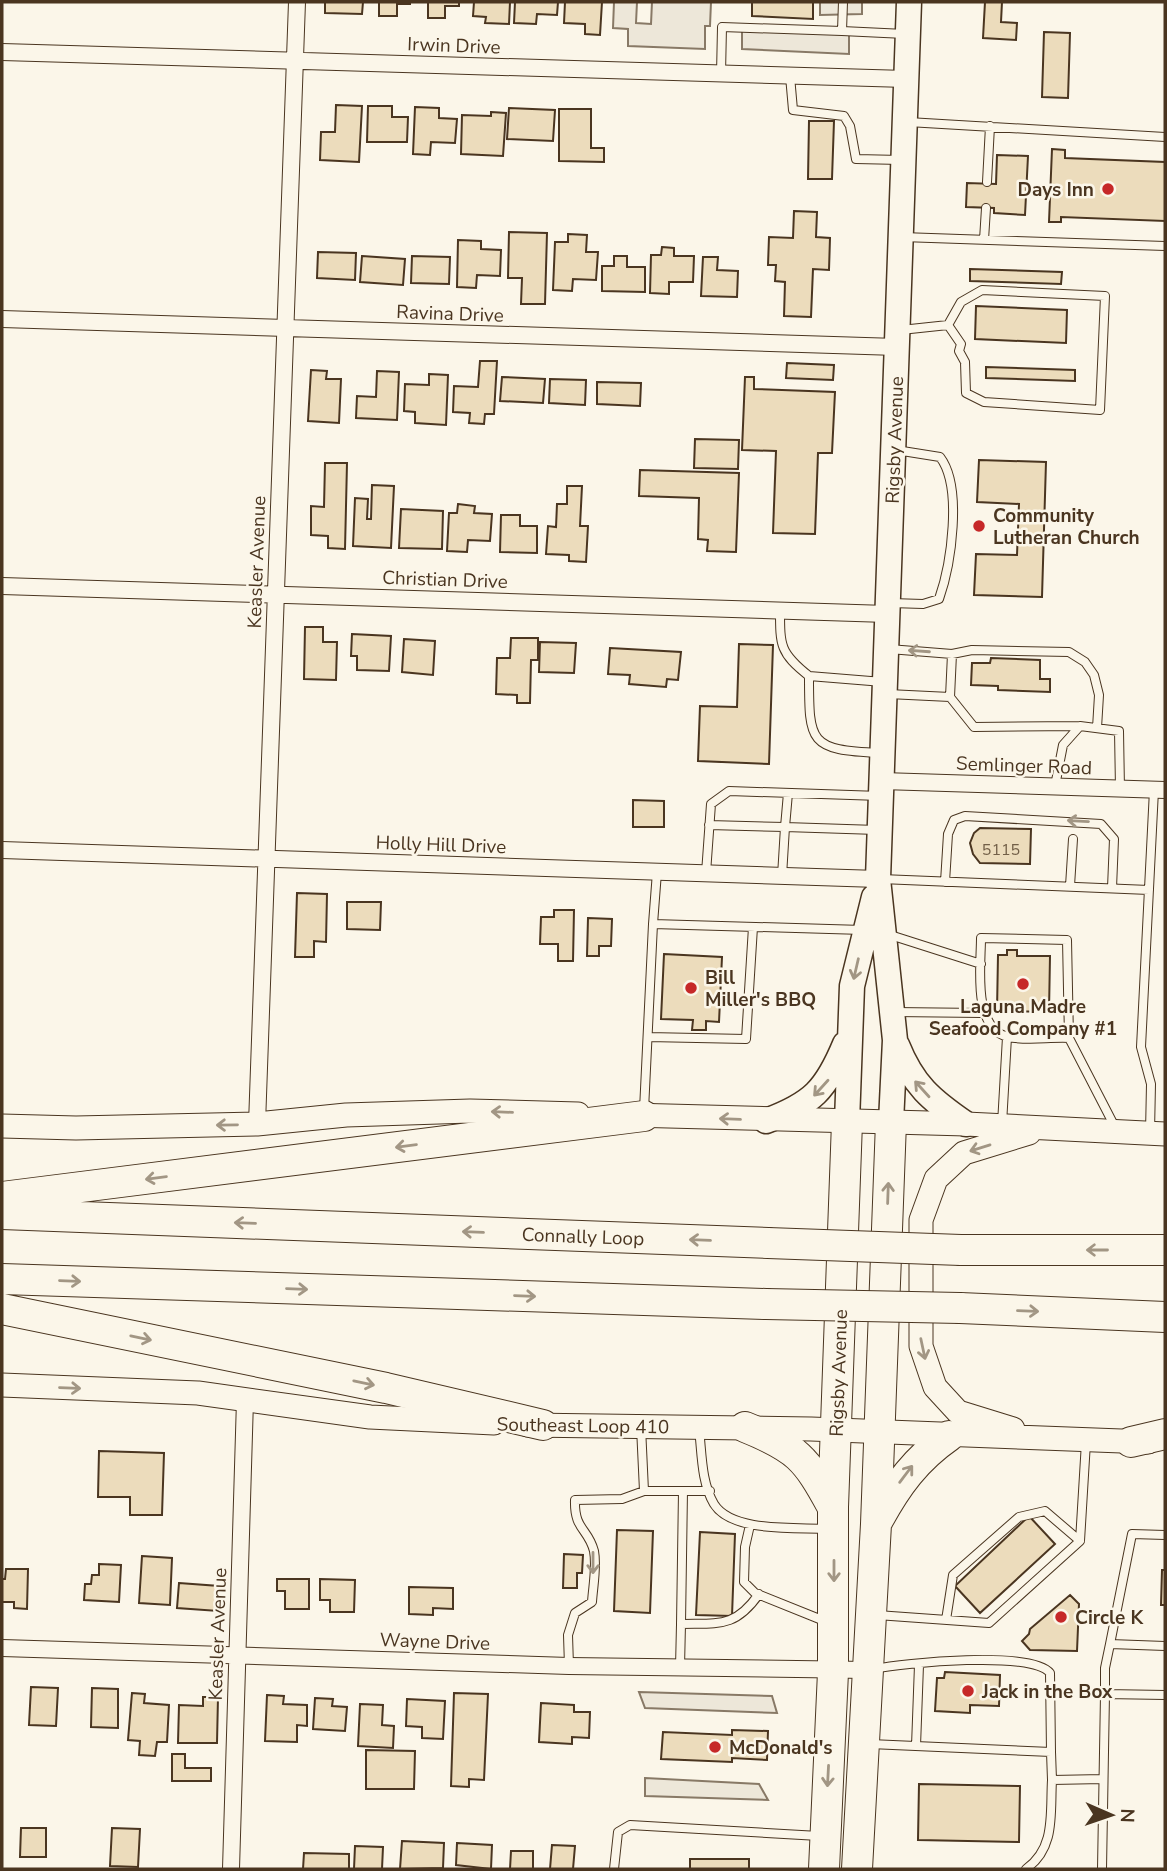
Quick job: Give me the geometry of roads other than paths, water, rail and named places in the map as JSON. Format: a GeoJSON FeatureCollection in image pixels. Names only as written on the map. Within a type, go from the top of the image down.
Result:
{"type":"FeatureCollection","features":[{"type":"Feature","properties":{"kind":"highway"},"geometry":{"type":"LineString","coordinates":[[2,1197],[644,1116]]}},
{"type":"Feature","properties":{"kind":"highway","name":"Rigsby Avenue"},"geometry":{"type":"LineString","coordinates":[[847,1122],[834,1518],[867,1670],[857,1869]]}},
{"type":"Feature","properties":{"kind":"highway","name":"Rigsby Avenue"},"geometry":{"type":"LineString","coordinates":[[824,1869],[834,1672],[856,1625],[876,1524],[891,1122]]}},
{"type":"Feature","properties":{"kind":"highway","name":"Connally Loop"},"geometry":{"type":"LineString","coordinates":[[2,1214],[961,1250],[1165,1251]]}},
{"type":"Feature","properties":{"kind":"highway"},"geometry":{"type":"LineString","coordinates":[[2,1279],[960,1308],[1165,1317]]}},
{"type":"Feature","properties":{"kind":"highway"},"geometry":{"type":"LineString","coordinates":[[2,1310],[386,1388],[543,1425]]}},
{"type":"Feature","properties":{"kind":"highway"},"geometry":{"type":"LineString","coordinates":[[745,1427],[794,1450],[808,1464],[834,1518]]}},
{"type":"Feature","properties":{"kind":"highway"},"geometry":{"type":"LineString","coordinates":[[1131,1441],[1165,1434]]}},
{"type":"Feature","properties":{"kind":"highway"},"geometry":{"type":"LineString","coordinates":[[876,1524],[908,1470],[927,1451],[949,1436]]}},
{"type":"Feature","properties":{"kind":"main road","name":"Rigsby Avenue"},"geometry":{"type":"LineString","coordinates":[[891,1122],[895,1040],[892,1012],[875,931],[909,2]]}},
{"type":"Feature","properties":{"kind":"main road","name":"Rigsby Avenue"},"geometry":{"type":"LineString","coordinates":[[847,1122],[852,986],[875,931]]}},
{"type":"Feature","properties":{"kind":"main road"},"geometry":{"type":"LineString","coordinates":[[766,1121],[795,1110],[822,1090],[850,1031]]}},
{"type":"Feature","properties":{"kind":"main road"},"geometry":{"type":"LineString","coordinates":[[895,1040],[907,1071],[924,1093],[966,1124]]}},
{"type":"Feature","properties":{"kind":"main road"},"geometry":{"type":"LineString","coordinates":[[2,1126],[76,1128],[257,1124],[346,1115],[470,1111],[766,1121],[966,1124],[1158,1133]]}},
{"type":"Feature","properties":{"kind":"main road"},"geometry":{"type":"LineString","coordinates":[[1038,1437],[958,1412],[935,1387],[921,1346],[921,1220],[936,1179],[964,1153],[1045,1128]]}},
{"type":"Feature","properties":{"kind":"main road","name":"Southeast Loop 410"},"geometry":{"type":"LineString","coordinates":[[2,1385],[198,1393],[370,1417],[543,1425],[835,1429],[949,1436],[1165,1443]]}},
{"type":"Feature","properties":{"kind":"street","name":"Keasler Avenue"},"geometry":{"type":"LineString","coordinates":[[257,1124],[297,2]]}},
{"type":"Feature","properties":{"kind":"street","name":"Irwin Drive"},"geometry":{"type":"LineString","coordinates":[[2,52],[906,79]]}},
{"type":"Feature","properties":{"kind":"street","name":"Ravina Drive"},"geometry":{"type":"LineString","coordinates":[[2,319],[286,329],[897,338]]}},
{"type":"Feature","properties":{"kind":"street","name":"Christian Drive"},"geometry":{"type":"LineString","coordinates":[[2,586],[780,610],[888,608]]}},
{"type":"Feature","properties":{"kind":"street","name":"Semlinger Road"},"geometry":{"type":"LineString","coordinates":[[881,788],[1055,786],[1160,790]]}},
{"type":"Feature","properties":{"kind":"street","name":"Holly Hill Drive"},"geometry":{"type":"LineString","coordinates":[[2,850],[878,879]]}},
{"type":"Feature","properties":{"kind":"street","name":"Keasler Avenue"},"geometry":{"type":"LineString","coordinates":[[231,1869],[246,1400]]}},
{"type":"Feature","properties":{"kind":"street","name":"Wayne Drive"},"geometry":{"type":"LineString","coordinates":[[2,1648],[569,1666],[834,1672],[867,1670]]}},
{"type":"Feature","properties":{"kind":"lane"},"geometry":{"type":"LineString","coordinates":[[842,31],[843,2]]}},
{"type":"Feature","properties":{"kind":"lane"},"geometry":{"type":"LineString","coordinates":[[721,74],[722,27],[908,34]]}},
{"type":"Feature","properties":{"kind":"lane"},"geometry":{"type":"LineString","coordinates":[[790,76],[793,110],[844,116],[850,126],[856,159],[904,160]]}},
{"type":"Feature","properties":{"kind":"lane"},"geometry":{"type":"LineString","coordinates":[[905,121],[1165,137]]}},
{"type":"Feature","properties":{"kind":"lane"},"geometry":{"type":"LineString","coordinates":[[987,182],[990,126]]}},
{"type":"Feature","properties":{"kind":"lane"},"geometry":{"type":"LineString","coordinates":[[984,240],[986,208]]}},
{"type":"Feature","properties":{"kind":"lane"},"geometry":{"type":"LineString","coordinates":[[901,237],[1165,246]]}},
{"type":"Feature","properties":{"kind":"lane"},"geometry":{"type":"LineString","coordinates":[[897,338],[948,326],[961,302],[982,290],[1105,296],[1100,410],[984,402],[966,393],[965,362],[957,335],[948,326]]}},
{"type":"Feature","properties":{"kind":"lane"},"geometry":{"type":"LineString","coordinates":[[888,608],[923,604],[939,599],[947,574],[953,496],[946,465],[940,457],[893,450]]}},
{"type":"Feature","properties":{"kind":"lane"},"geometry":{"type":"LineString","coordinates":[[780,610],[780,645],[788,660],[809,676],[950,697]]}},
{"type":"Feature","properties":{"kind":"lane"},"geometry":{"type":"LineString","coordinates":[[886,649],[952,654],[972,650],[1069,652],[1085,662],[1094,675],[1098,695],[1097,728]]}},
{"type":"Feature","properties":{"kind":"lane"},"geometry":{"type":"LineString","coordinates":[[952,654],[950,697],[974,727],[1080,726],[1119,730],[1119,789]]}},
{"type":"Feature","properties":{"kind":"lane"},"geometry":{"type":"LineString","coordinates":[[809,676],[809,726],[823,744],[840,752],[883,754]]}},
{"type":"Feature","properties":{"kind":"lane"},"geometry":{"type":"LineString","coordinates":[[1055,786],[1062,746],[1080,726]]}},
{"type":"Feature","properties":{"kind":"lane"},"geometry":{"type":"LineString","coordinates":[[706,873],[711,804],[729,791],[788,793],[881,788]]}},
{"type":"Feature","properties":{"kind":"lane"},"geometry":{"type":"LineString","coordinates":[[1158,1133],[1151,1084],[1141,1047],[1149,890],[1160,790]]}},
{"type":"Feature","properties":{"kind":"lane"},"geometry":{"type":"LineString","coordinates":[[782,876],[788,793]]}},
{"type":"Feature","properties":{"kind":"lane"},"geometry":{"type":"LineString","coordinates":[[945,882],[950,826],[954,820],[965,816],[1101,824],[1114,839],[1112,888]]}},
{"type":"Feature","properties":{"kind":"lane"},"geometry":{"type":"LineString","coordinates":[[709,825],[880,831]]}},
{"type":"Feature","properties":{"kind":"lane"},"geometry":{"type":"LineString","coordinates":[[1070,887],[1073,839]]}},
{"type":"Feature","properties":{"kind":"lane"},"geometry":{"type":"LineString","coordinates":[[644,1116],[657,872]]}},
{"type":"Feature","properties":{"kind":"lane"},"geometry":{"type":"LineString","coordinates":[[878,879],[1149,890]]}},
{"type":"Feature","properties":{"kind":"lane"},"geometry":{"type":"LineString","coordinates":[[653,924],[875,931],[981,964]]}},
{"type":"Feature","properties":{"kind":"lane"},"geometry":{"type":"LineString","coordinates":[[648,1037],[746,1039],[753,927]]}},
{"type":"Feature","properties":{"kind":"lane"},"geometry":{"type":"LineString","coordinates":[[982,1013],[981,938],[1067,940],[1069,1038],[1118,1131]]}},
{"type":"Feature","properties":{"kind":"lane"},"geometry":{"type":"LineString","coordinates":[[892,1012],[982,1013],[1007,1037],[1069,1038]]}},
{"type":"Feature","properties":{"kind":"lane"},"geometry":{"type":"LineString","coordinates":[[1002,1126],[1007,1037]]}},
{"type":"Feature","properties":{"kind":"lane"},"geometry":{"type":"LineString","coordinates":[[641,1426],[644,1491]]}},
{"type":"Feature","properties":{"kind":"lane"},"geometry":{"type":"LineString","coordinates":[[699,1427],[704,1474],[715,1506],[742,1524],[750,1525],[834,1518]]}},
{"type":"Feature","properties":{"kind":"lane"},"geometry":{"type":"LineString","coordinates":[[750,1525],[745,1546],[744,1582],[759,1594],[856,1625],[946,1620],[989,1623],[1080,1541],[1087,1440]]}},
{"type":"Feature","properties":{"kind":"lane"},"geometry":{"type":"LineString","coordinates":[[569,1666],[568,1635],[575,1613],[592,1602],[594,1569],[594,1551],[574,1517],[575,1500],[622,1499],[644,1491],[710,1492]]}},
{"type":"Feature","properties":{"kind":"lane"},"geometry":{"type":"LineString","coordinates":[[680,1668],[683,1491]]}},
{"type":"Feature","properties":{"kind":"lane"},"geometry":{"type":"LineString","coordinates":[[946,1620],[953,1575],[1019,1517],[1045,1511],[1080,1541]]}},
{"type":"Feature","properties":{"kind":"lane"},"geometry":{"type":"LineString","coordinates":[[1102,1869],[1105,1668],[1132,1534],[1165,1535]]}},
{"type":"Feature","properties":{"kind":"lane"},"geometry":{"type":"LineString","coordinates":[[681,1624],[727,1623],[746,1614],[759,1594]]}},
{"type":"Feature","properties":{"kind":"lane"},"geometry":{"type":"LineString","coordinates":[[1110,1644],[1165,1646]]}},
{"type":"Feature","properties":{"kind":"lane"},"geometry":{"type":"LineString","coordinates":[[867,1670],[970,1659],[1034,1662],[1045,1666],[1050,1672],[1052,1780],[1049,1839],[1039,1860],[1026,1869]]}},
{"type":"Feature","properties":{"kind":"lane"},"geometry":{"type":"LineString","coordinates":[[916,1746],[919,1665]]}},
{"type":"Feature","properties":{"kind":"lane"},"geometry":{"type":"LineString","coordinates":[[1105,1694],[1165,1695]]}},
{"type":"Feature","properties":{"kind":"lane"},"geometry":{"type":"LineString","coordinates":[[863,1744],[1051,1752]]}},
{"type":"Feature","properties":{"kind":"lane"},"geometry":{"type":"LineString","coordinates":[[1052,1780],[1103,1779]]}},
{"type":"Feature","properties":{"kind":"lane"},"geometry":{"type":"LineString","coordinates":[[614,1869],[618,1832],[630,1825],[826,1836]]}},
{"type":"Feature","properties":{"kind":"place","name":"Days Inn"},"geometry":{"type":"Point","coordinates":[1108,189]}},
{"type":"Feature","properties":{"kind":"place","name":"Community Lutheran Church"},"geometry":{"type":"Point","coordinates":[979,526]}},
{"type":"Feature","properties":{"kind":"place","name":"Laguna Madre Seafood Company #1"},"geometry":{"type":"Point","coordinates":[1023,984]}},
{"type":"Feature","properties":{"kind":"place","name":"Bill Miller's BBQ"},"geometry":{"type":"Point","coordinates":[691,988]}},
{"type":"Feature","properties":{"kind":"place","name":"Circle K"},"geometry":{"type":"Point","coordinates":[1061,1617]}},
{"type":"Feature","properties":{"kind":"place","name":"Jack in the Box"},"geometry":{"type":"Point","coordinates":[968,1691]}},
{"type":"Feature","properties":{"kind":"place","name":"McDonald's"},"geometry":{"type":"Point","coordinates":[715,1747]}}]}
